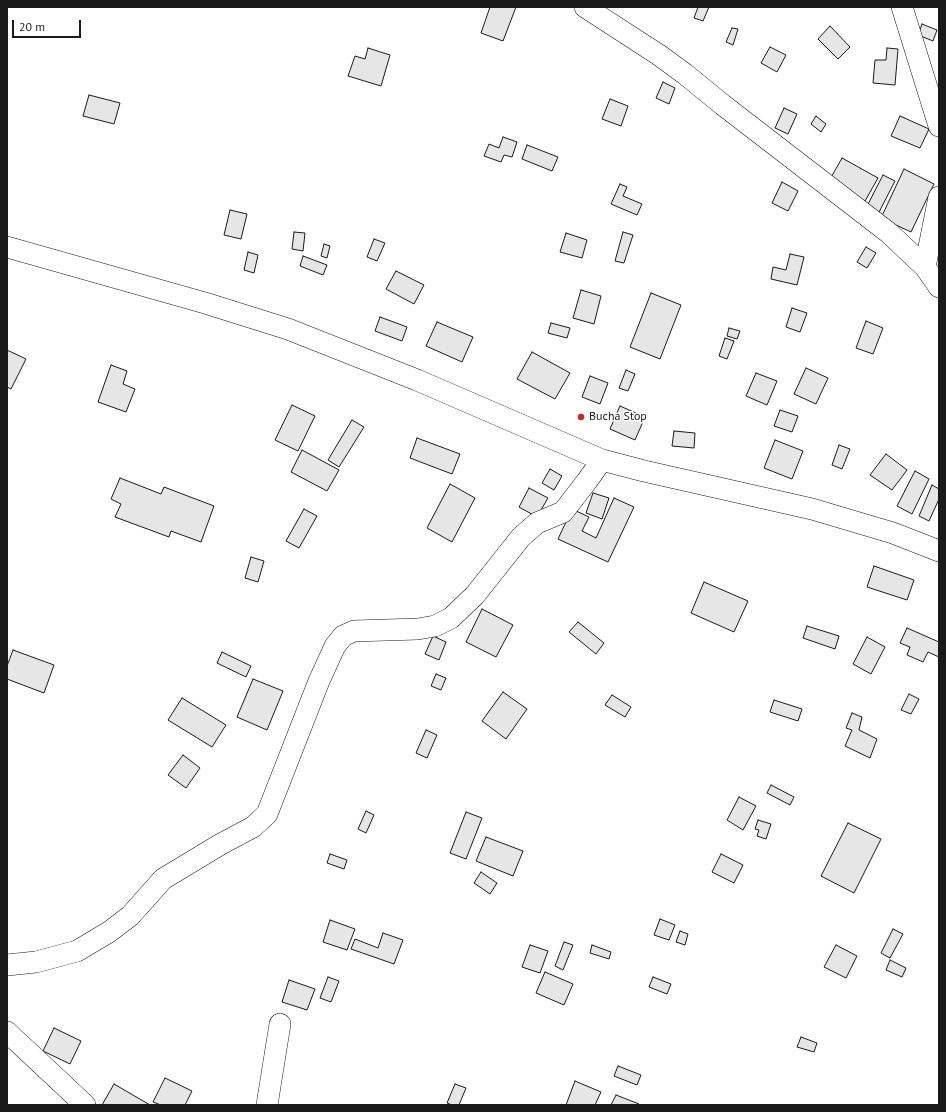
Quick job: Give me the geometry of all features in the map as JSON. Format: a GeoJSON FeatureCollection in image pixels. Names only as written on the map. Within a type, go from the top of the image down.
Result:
{"type":"FeatureCollection","features":[{"type":"Feature","properties":{"kind":"street"},"geometry":{"type":"LineString","coordinates":[[585,7],[685,74],[889,233],[925,267],[939,287]]}},
{"type":"Feature","properties":{"kind":"street"},"geometry":{"type":"LineString","coordinates":[[902,7],[939,126]]}},
{"type":"Feature","properties":{"kind":"street"},"geometry":{"type":"LineString","coordinates":[[925,267],[939,197]]}},
{"type":"Feature","properties":{"kind":"street"},"geometry":{"type":"LineString","coordinates":[[7,247],[205,303],[288,329],[410,377],[602,460],[812,509],[893,532],[939,551]]}},
{"type":"Feature","properties":{"kind":"street"},"geometry":{"type":"LineString","coordinates":[[7,965],[36,962],[77,950],[108,932],[130,916],[163,879],[221,844],[253,827],[267,814],[319,681],[335,646],[343,636],[354,631],[418,629],[434,626],[451,618],[474,595],[521,537],[537,523],[563,512],[602,460]]}},
{"type":"Feature","properties":{"kind":"street"},"geometry":{"type":"LineString","coordinates":[[267,1105],[280,1024]]}},
{"type":"Feature","properties":{"kind":"street"},"geometry":{"type":"LineString","coordinates":[[7,1032],[85,1105]]}},
{"type":"Feature","properties":{"kind":"building"},"geometry":{"type":"Polygon","coordinates":[[[490,7],[516,7],[503,41],[481,33],[490,7]]]}},
{"type":"Feature","properties":{"kind":"building"},"geometry":{"type":"Polygon","coordinates":[[[698,7],[709,7],[703,21],[694,18],[698,7]]]}},
{"type":"Feature","properties":{"kind":"building"},"geometry":{"type":"Polygon","coordinates":[[[922,24],[937,30],[933,41],[918,35],[922,24]]]}},
{"type":"Feature","properties":{"kind":"building"},"geometry":{"type":"Polygon","coordinates":[[[830,26],[850,47],[838,59],[818,39],[830,26]]]}},
{"type":"Feature","properties":{"kind":"building"},"geometry":{"type":"Polygon","coordinates":[[[732,28],[738,29],[733,45],[726,42],[732,28]]]}},
{"type":"Feature","properties":{"kind":"building"},"geometry":{"type":"Polygon","coordinates":[[[770,47],[786,55],[777,72],[761,63],[770,47]]]}},
{"type":"Feature","properties":{"kind":"building"},"geometry":{"type":"Polygon","coordinates":[[[368,48],[390,55],[381,86],[348,76],[355,56],[365,59],[368,48]]]}},
{"type":"Feature","properties":{"kind":"building"},"geometry":{"type":"Polygon","coordinates":[[[887,48],[898,49],[895,85],[873,83],[875,60],[886,60],[887,48]]]}},
{"type":"Feature","properties":{"kind":"building"},"geometry":{"type":"Polygon","coordinates":[[[663,82],[675,88],[669,104],[656,98],[663,82]]]}},
{"type":"Feature","properties":{"kind":"building"},"geometry":{"type":"Polygon","coordinates":[[[89,95],[120,103],[114,124],[83,116],[89,95]]]}},
{"type":"Feature","properties":{"kind":"building"},"geometry":{"type":"Polygon","coordinates":[[[610,99],[628,106],[621,126],[602,119],[610,99]]]}},
{"type":"Feature","properties":{"kind":"building"},"geometry":{"type":"Polygon","coordinates":[[[784,108],[797,114],[788,134],[775,128],[784,108]]]}},
{"type":"Feature","properties":{"kind":"building"},"geometry":{"type":"Polygon","coordinates":[[[816,116],[826,124],[821,132],[811,124],[816,116]]]}},
{"type":"Feature","properties":{"kind":"building"},"geometry":{"type":"Polygon","coordinates":[[[900,116],[929,129],[920,148],[891,136],[900,116]]]}},
{"type":"Feature","properties":{"kind":"building"},"geometry":{"type":"Polygon","coordinates":[[[503,137],[517,142],[512,157],[504,155],[501,162],[484,156],[489,144],[499,148],[503,137]]]}},
{"type":"Feature","properties":{"kind":"building"},"geometry":{"type":"Polygon","coordinates":[[[527,145],[558,157],[552,171],[522,159],[527,145]]]}},
{"type":"Feature","properties":{"kind":"building"},"geometry":{"type":"Polygon","coordinates":[[[842,158],[878,178],[865,201],[829,181],[842,158]]]}},
{"type":"Feature","properties":{"kind":"building"},"geometry":{"type":"Polygon","coordinates":[[[904,169],[934,184],[911,232],[881,218],[904,169]]]}},
{"type":"Feature","properties":{"kind":"building"},"geometry":{"type":"Polygon","coordinates":[[[883,175],[895,181],[876,218],[864,212],[883,175]]]}},
{"type":"Feature","properties":{"kind":"building"},"geometry":{"type":"Polygon","coordinates":[[[782,182],[798,191],[788,211],[772,203],[782,182]]]}},
{"type":"Feature","properties":{"kind":"building"},"geometry":{"type":"Polygon","coordinates":[[[620,184],[627,187],[623,196],[642,204],[637,215],[611,204],[620,184]]]}},
{"type":"Feature","properties":{"kind":"building"},"geometry":{"type":"Polygon","coordinates":[[[230,210],[247,214],[241,239],[224,235],[230,210]]]}},
{"type":"Feature","properties":{"kind":"building"},"geometry":{"type":"Polygon","coordinates":[[[294,232],[305,233],[303,251],[292,249],[294,232]]]}},
{"type":"Feature","properties":{"kind":"building"},"geometry":{"type":"Polygon","coordinates":[[[623,232],[633,235],[624,263],[615,261],[623,232]]]}},
{"type":"Feature","properties":{"kind":"building"},"geometry":{"type":"Polygon","coordinates":[[[566,233],[587,240],[582,258],[560,252],[566,233]]]}},
{"type":"Feature","properties":{"kind":"building"},"geometry":{"type":"Polygon","coordinates":[[[374,239],[385,243],[377,261],[367,257],[374,239]]]}},
{"type":"Feature","properties":{"kind":"building"},"geometry":{"type":"Polygon","coordinates":[[[324,244],[330,246],[327,258],[321,256],[324,244]]]}},
{"type":"Feature","properties":{"kind":"building"},"geometry":{"type":"Polygon","coordinates":[[[866,247],[876,253],[867,268],[857,262],[866,247]]]}},
{"type":"Feature","properties":{"kind":"building"},"geometry":{"type":"Polygon","coordinates":[[[248,252],[258,255],[254,273],[244,270],[248,252]]]}},
{"type":"Feature","properties":{"kind":"building"},"geometry":{"type":"Polygon","coordinates":[[[790,254],[804,257],[797,285],[771,279],[773,267],[786,270],[790,254]]]}},
{"type":"Feature","properties":{"kind":"building"},"geometry":{"type":"Polygon","coordinates":[[[303,256],[327,265],[323,275],[300,266],[303,256]]]}},
{"type":"Feature","properties":{"kind":"building"},"geometry":{"type":"Polygon","coordinates":[[[396,271],[424,285],[414,304],[386,289],[396,271]]]}},
{"type":"Feature","properties":{"kind":"building"},"geometry":{"type":"Polygon","coordinates":[[[581,290],[601,296],[594,324],[573,318],[581,290]]]}},
{"type":"Feature","properties":{"kind":"building"},"geometry":{"type":"Polygon","coordinates":[[[651,293],[681,305],[660,359],[630,347],[651,293]]]}},
{"type":"Feature","properties":{"kind":"building"},"geometry":{"type":"Polygon","coordinates":[[[792,308],[807,313],[800,332],[786,327],[792,308]]]}},
{"type":"Feature","properties":{"kind":"building"},"geometry":{"type":"Polygon","coordinates":[[[380,317],[407,327],[402,341],[375,331],[380,317]]]}},
{"type":"Feature","properties":{"kind":"building"},"geometry":{"type":"Polygon","coordinates":[[[866,321],[883,328],[873,354],[856,348],[866,321]]]}},
{"type":"Feature","properties":{"kind":"building"},"geometry":{"type":"Polygon","coordinates":[[[437,322],[473,337],[462,362],[426,346],[437,322]]]}},
{"type":"Feature","properties":{"kind":"building"},"geometry":{"type":"Polygon","coordinates":[[[551,323],[570,328],[567,338],[548,333],[551,323]]]}},
{"type":"Feature","properties":{"kind":"building"},"geometry":{"type":"Polygon","coordinates":[[[729,328],[740,331],[737,339],[727,336],[729,328]]]}},
{"type":"Feature","properties":{"kind":"building"},"geometry":{"type":"Polygon","coordinates":[[[725,338],[734,341],[727,359],[719,356],[725,338]]]}},
{"type":"Feature","properties":{"kind":"building"},"geometry":{"type":"Polygon","coordinates":[[[7,350],[26,359],[11,389],[7,387],[7,350]]]}},
{"type":"Feature","properties":{"kind":"building"},"geometry":{"type":"Polygon","coordinates":[[[532,352],[570,373],[555,399],[517,379],[532,352]]]}},
{"type":"Feature","properties":{"kind":"building"},"geometry":{"type":"Polygon","coordinates":[[[111,365],[127,371],[123,384],[135,389],[126,412],[98,402],[111,365]]]}},
{"type":"Feature","properties":{"kind":"building"},"geometry":{"type":"Polygon","coordinates":[[[806,368],[828,378],[816,404],[794,394],[806,368]]]}},
{"type":"Feature","properties":{"kind":"building"},"geometry":{"type":"Polygon","coordinates":[[[626,370],[635,374],[628,391],[619,388],[626,370]]]}},
{"type":"Feature","properties":{"kind":"building"},"geometry":{"type":"Polygon","coordinates":[[[756,373],[777,381],[767,405],[746,396],[756,373]]]}},
{"type":"Feature","properties":{"kind":"building"},"geometry":{"type":"Polygon","coordinates":[[[590,376],[608,383],[600,404],[582,397],[590,376]]]}},
{"type":"Feature","properties":{"kind":"building"},"geometry":{"type":"Polygon","coordinates":[[[292,405],[315,416],[298,451],[275,440],[292,405]]]}},
{"type":"Feature","properties":{"kind":"building"},"geometry":{"type":"Polygon","coordinates":[[[620,406],[645,417],[635,440],[610,429],[620,406]]]}},
{"type":"Feature","properties":{"kind":"building"},"geometry":{"type":"Polygon","coordinates":[[[780,410],[798,416],[792,432],[774,426],[780,410]]]}},
{"type":"Feature","properties":{"kind":"building"},"geometry":{"type":"Polygon","coordinates":[[[352,420],[364,427],[339,467],[328,460],[352,420]]]}},
{"type":"Feature","properties":{"kind":"building"},"geometry":{"type":"Polygon","coordinates":[[[674,431],[695,433],[694,448],[672,446],[674,431]]]}},
{"type":"Feature","properties":{"kind":"building"},"geometry":{"type":"Polygon","coordinates":[[[417,438],[460,454],[452,474],[410,458],[417,438]]]}},
{"type":"Feature","properties":{"kind":"building"},"geometry":{"type":"Polygon","coordinates":[[[775,440],[803,451],[792,479],[764,468],[775,440]]]}},
{"type":"Feature","properties":{"kind":"building"},"geometry":{"type":"Polygon","coordinates":[[[839,445],[850,449],[842,469],[832,465],[839,445]]]}},
{"type":"Feature","properties":{"kind":"building"},"geometry":{"type":"Polygon","coordinates":[[[302,450],[339,470],[327,491],[291,472],[302,450]]]}},
{"type":"Feature","properties":{"kind":"building"},"geometry":{"type":"Polygon","coordinates":[[[886,454],[907,470],[892,490],[870,475],[886,454]]]}},
{"type":"Feature","properties":{"kind":"building"},"geometry":{"type":"Polygon","coordinates":[[[550,469],[562,476],[554,490],[542,483],[550,469]]]}},
{"type":"Feature","properties":{"kind":"building"},"geometry":{"type":"Polygon","coordinates":[[[915,471],[929,479],[912,514],[897,506],[915,471]]]}},
{"type":"Feature","properties":{"kind":"building"},"geometry":{"type":"Polygon","coordinates":[[[120,478],[161,494],[164,487],[214,506],[201,542],[171,531],[169,537],[115,517],[121,504],[111,499],[120,478]]]}},
{"type":"Feature","properties":{"kind":"building"},"geometry":{"type":"Polygon","coordinates":[[[450,484],[475,498],[452,542],[427,528],[450,484]]]}},
{"type":"Feature","properties":{"kind":"building"},"geometry":{"type":"Polygon","coordinates":[[[932,485],[939,489],[939,499],[929,521],[919,516],[932,485]]]}},
{"type":"Feature","properties":{"kind":"building"},"geometry":{"type":"Polygon","coordinates":[[[529,488],[548,498],[537,517],[519,507],[529,488]]]}},
{"type":"Feature","properties":{"kind":"building"},"geometry":{"type":"Polygon","coordinates":[[[593,493],[609,498],[602,519],[586,513],[593,493]]]}},
{"type":"Feature","properties":{"kind":"building"},"geometry":{"type":"Polygon","coordinates":[[[614,498],[634,507],[608,562],[558,539],[572,509],[589,517],[582,531],[596,538],[614,498]]]}},
{"type":"Feature","properties":{"kind":"building"},"geometry":{"type":"Polygon","coordinates":[[[304,509],[317,516],[299,548],[286,541],[304,509]]]}},
{"type":"Feature","properties":{"kind":"building"},"geometry":{"type":"Polygon","coordinates":[[[251,557],[264,561],[258,582],[245,578],[251,557]]]}},
{"type":"Feature","properties":{"kind":"building"},"geometry":{"type":"Polygon","coordinates":[[[874,566],[914,580],[907,600],[867,587],[874,566]]]}},
{"type":"Feature","properties":{"kind":"building"},"geometry":{"type":"Polygon","coordinates":[[[704,582],[748,601],[734,632],[691,613],[704,582]]]}},
{"type":"Feature","properties":{"kind":"building"},"geometry":{"type":"Polygon","coordinates":[[[482,609],[513,625],[496,657],[466,642],[482,609]]]}},
{"type":"Feature","properties":{"kind":"building"},"geometry":{"type":"Polygon","coordinates":[[[578,622],[604,643],[596,654],[569,632],[578,622]]]}},
{"type":"Feature","properties":{"kind":"building"},"geometry":{"type":"Polygon","coordinates":[[[807,626],[839,636],[835,649],[803,638],[807,626]]]}},
{"type":"Feature","properties":{"kind":"building"},"geometry":{"type":"Polygon","coordinates":[[[907,628],[939,642],[939,657],[928,652],[923,662],[907,655],[910,647],[900,643],[907,628]]]}},
{"type":"Feature","properties":{"kind":"building"},"geometry":{"type":"Polygon","coordinates":[[[433,636],[446,642],[439,660],[425,654],[433,636]]]}},
{"type":"Feature","properties":{"kind":"building"},"geometry":{"type":"Polygon","coordinates":[[[867,637],[885,647],[871,674],[853,664],[867,637]]]}},
{"type":"Feature","properties":{"kind":"building"},"geometry":{"type":"Polygon","coordinates":[[[13,650],[54,665],[44,693],[7,679],[7,666],[13,650]]]}},
{"type":"Feature","properties":{"kind":"building"},"geometry":{"type":"Polygon","coordinates":[[[222,652],[251,666],[246,677],[217,663],[222,652]]]}},
{"type":"Feature","properties":{"kind":"building"},"geometry":{"type":"Polygon","coordinates":[[[436,674],[446,678],[441,690],[431,686],[436,674]]]}},
{"type":"Feature","properties":{"kind":"building"},"geometry":{"type":"Polygon","coordinates":[[[253,679],[283,691],[267,730],[237,717],[253,679]]]}},
{"type":"Feature","properties":{"kind":"building"},"geometry":{"type":"Polygon","coordinates":[[[503,692],[527,709],[506,739],[482,721],[503,692]]]}},
{"type":"Feature","properties":{"kind":"building"},"geometry":{"type":"Polygon","coordinates":[[[909,694],[919,699],[911,714],[901,710],[909,694]]]}},
{"type":"Feature","properties":{"kind":"building"},"geometry":{"type":"Polygon","coordinates":[[[612,695],[631,707],[625,717],[605,705],[612,695]]]}},
{"type":"Feature","properties":{"kind":"building"},"geometry":{"type":"Polygon","coordinates":[[[182,698],[226,725],[212,747],[168,720],[182,698]]]}},
{"type":"Feature","properties":{"kind":"building"},"geometry":{"type":"Polygon","coordinates":[[[774,700],[802,709],[798,721],[770,712],[774,700]]]}},
{"type":"Feature","properties":{"kind":"building"},"geometry":{"type":"Polygon","coordinates":[[[852,713],[862,717],[859,730],[877,739],[870,758],[845,746],[852,730],[846,728],[852,713]]]}},
{"type":"Feature","properties":{"kind":"building"},"geometry":{"type":"Polygon","coordinates":[[[426,730],[437,735],[427,758],[416,753],[426,730]]]}},
{"type":"Feature","properties":{"kind":"building"},"geometry":{"type":"Polygon","coordinates":[[[183,755],[200,768],[186,788],[168,775],[183,755]]]}},
{"type":"Feature","properties":{"kind":"building"},"geometry":{"type":"Polygon","coordinates":[[[771,785],[794,797],[790,805],[767,793],[771,785]]]}},
{"type":"Feature","properties":{"kind":"building"},"geometry":{"type":"Polygon","coordinates":[[[739,797],[756,806],[743,830],[727,820],[739,797]]]}},
{"type":"Feature","properties":{"kind":"building"},"geometry":{"type":"Polygon","coordinates":[[[366,811],[374,815],[366,833],[358,829],[366,811]]]}},
{"type":"Feature","properties":{"kind":"building"},"geometry":{"type":"Polygon","coordinates":[[[466,812],[482,818],[466,859],[450,853],[466,812]]]}},
{"type":"Feature","properties":{"kind":"building"},"geometry":{"type":"Polygon","coordinates":[[[758,820],[771,824],[766,839],[757,836],[759,830],[755,829],[758,820]]]}},
{"type":"Feature","properties":{"kind":"building"},"geometry":{"type":"Polygon","coordinates":[[[848,823],[881,839],[854,893],[821,876],[848,823]]]}},
{"type":"Feature","properties":{"kind":"building"},"geometry":{"type":"Polygon","coordinates":[[[486,837],[523,851],[513,876],[476,861],[486,837]]]}},
{"type":"Feature","properties":{"kind":"building"},"geometry":{"type":"Polygon","coordinates":[[[330,854],[347,860],[344,869],[327,863],[330,854]]]}},
{"type":"Feature","properties":{"kind":"building"},"geometry":{"type":"Polygon","coordinates":[[[721,854],[743,865],[734,883],[712,872],[721,854]]]}},
{"type":"Feature","properties":{"kind":"building"},"geometry":{"type":"Polygon","coordinates":[[[481,872],[497,883],[490,894],[474,883],[481,872]]]}},
{"type":"Feature","properties":{"kind":"building"},"geometry":{"type":"Polygon","coordinates":[[[660,919],[675,925],[669,940],[654,935],[660,919]]]}},
{"type":"Feature","properties":{"kind":"building"},"geometry":{"type":"Polygon","coordinates":[[[330,920],[355,929],[347,950],[323,942],[330,920]]]}},
{"type":"Feature","properties":{"kind":"building"},"geometry":{"type":"Polygon","coordinates":[[[893,929],[903,934],[890,958],[881,953],[893,929]]]}},
{"type":"Feature","properties":{"kind":"building"},"geometry":{"type":"Polygon","coordinates":[[[680,931],[688,934],[685,945],[676,942],[680,931]]]}},
{"type":"Feature","properties":{"kind":"building"},"geometry":{"type":"Polygon","coordinates":[[[383,933],[403,940],[394,964],[351,949],[355,939],[378,948],[383,933]]]}},
{"type":"Feature","properties":{"kind":"building"},"geometry":{"type":"Polygon","coordinates":[[[564,942],[573,945],[563,970],[555,966],[564,942]]]}},
{"type":"Feature","properties":{"kind":"building"},"geometry":{"type":"Polygon","coordinates":[[[530,945],[548,951],[540,973],[522,967],[530,945]]]}},
{"type":"Feature","properties":{"kind":"building"},"geometry":{"type":"Polygon","coordinates":[[[592,945],[611,952],[609,959],[590,953],[592,945]]]}},
{"type":"Feature","properties":{"kind":"building"},"geometry":{"type":"Polygon","coordinates":[[[836,945],[857,956],[846,978],[824,967],[836,945]]]}},
{"type":"Feature","properties":{"kind":"building"},"geometry":{"type":"Polygon","coordinates":[[[890,960],[906,968],[902,977],[886,970],[890,960]]]}},
{"type":"Feature","properties":{"kind":"building"},"geometry":{"type":"Polygon","coordinates":[[[545,972],[573,984],[564,1005],[536,993],[545,972]]]}},
{"type":"Feature","properties":{"kind":"building"},"geometry":{"type":"Polygon","coordinates":[[[328,977],[339,981],[331,1002],[320,998],[328,977]]]}},
{"type":"Feature","properties":{"kind":"building"},"geometry":{"type":"Polygon","coordinates":[[[653,977],[671,984],[667,994],[649,987],[653,977]]]}},
{"type":"Feature","properties":{"kind":"building"},"geometry":{"type":"Polygon","coordinates":[[[289,980],[315,989],[307,1010],[282,1002],[289,980]]]}},
{"type":"Feature","properties":{"kind":"building"},"geometry":{"type":"Polygon","coordinates":[[[54,1028],[81,1041],[70,1064],[43,1051],[54,1028]]]}},
{"type":"Feature","properties":{"kind":"building"},"geometry":{"type":"Polygon","coordinates":[[[801,1037],[817,1043],[814,1052],[797,1047],[801,1037]]]}},
{"type":"Feature","properties":{"kind":"building"},"geometry":{"type":"Polygon","coordinates":[[[618,1066],[641,1075],[637,1085],[614,1076],[618,1066]]]}},
{"type":"Feature","properties":{"kind":"building"},"geometry":{"type":"Polygon","coordinates":[[[165,1078],[192,1091],[185,1105],[161,1105],[153,1102],[165,1078]]]}},
{"type":"Feature","properties":{"kind":"building"},"geometry":{"type":"Polygon","coordinates":[[[575,1081],[601,1092],[595,1105],[566,1105],[575,1081]]]}},
{"type":"Feature","properties":{"kind":"building"},"geometry":{"type":"Polygon","coordinates":[[[114,1084],[150,1105],[102,1105],[114,1084]]]}},
{"type":"Feature","properties":{"kind":"building"},"geometry":{"type":"Polygon","coordinates":[[[455,1084],[466,1088],[459,1105],[447,1103],[455,1084]]]}},
{"type":"Feature","properties":{"kind":"building"},"geometry":{"type":"Polygon","coordinates":[[[616,1095],[639,1104],[639,1105],[611,1105],[616,1095]]]}},
{"type":"Feature","properties":{"kind":"place","name":"Bucha Stop"},"geometry":{"type":"Point","coordinates":[581,417]}}]}
